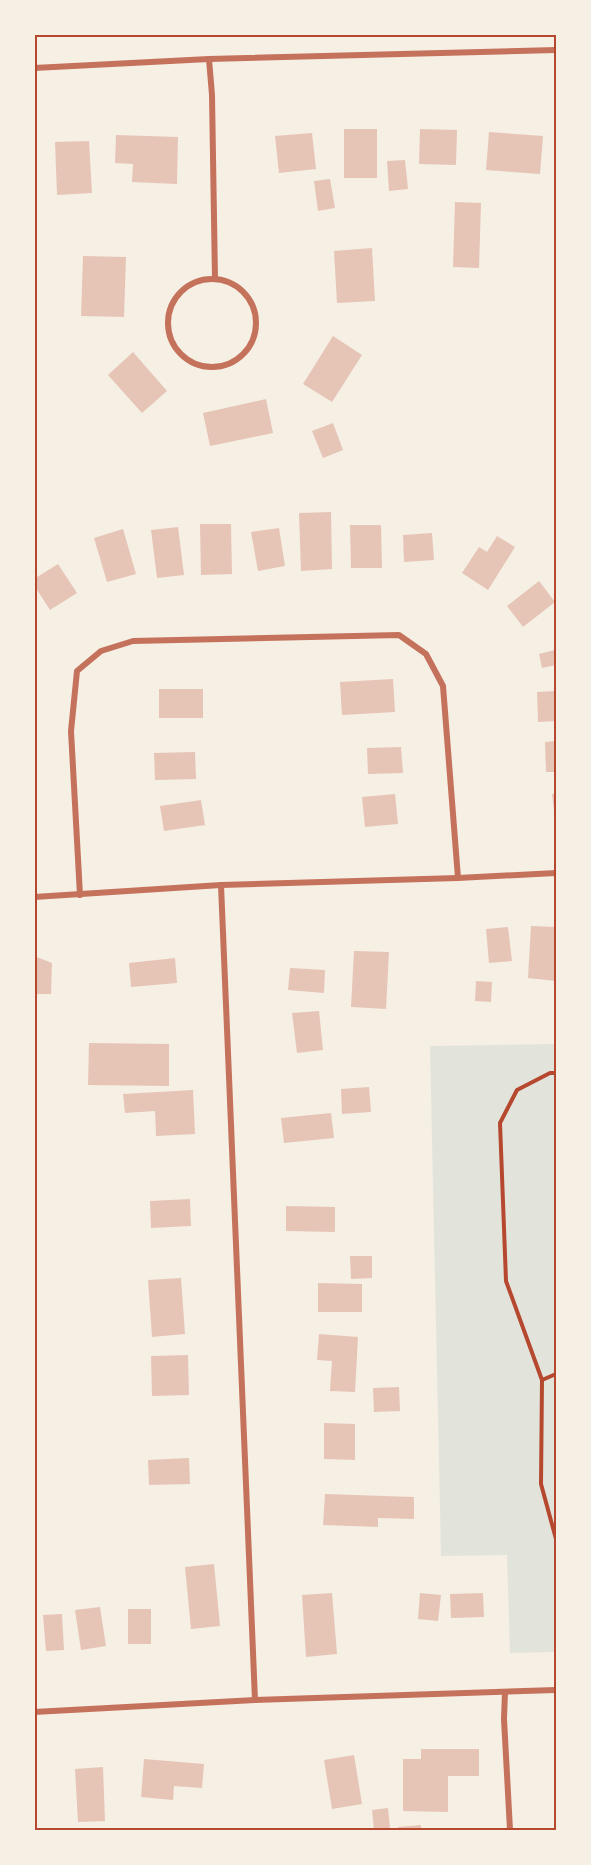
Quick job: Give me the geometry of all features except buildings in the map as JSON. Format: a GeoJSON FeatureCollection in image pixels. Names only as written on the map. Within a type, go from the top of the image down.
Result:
{"type":"FeatureCollection","features":[{"type":"Feature","properties":{"kind":"street"},"geometry":{"type":"LineString","coordinates":[[34,68],[209,59],[556,50]]}},
{"type":"Feature","properties":{"kind":"street"},"geometry":{"type":"LineString","coordinates":[[209,59],[212,95],[215,279]]}},
{"type":"Feature","properties":{"kind":"street"},"geometry":{"type":"LineString","coordinates":[[215,279],[229,282],[241,290],[250,301],[255,315],[255,330],[242,355],[230,363],[216,367],[202,366],[188,360],[177,351],[170,338],[168,323],[170,309],[176,296],[187,286],[200,280],[215,279]]}},
{"type":"Feature","properties":{"kind":"street"},"geometry":{"type":"LineString","coordinates":[[80,895],[71,731],[77,671],[101,651],[133,641],[399,635],[426,654],[443,686],[458,878]]}},
{"type":"Feature","properties":{"kind":"street"},"geometry":{"type":"LineString","coordinates":[[34,897],[221,885],[556,873]]}},
{"type":"Feature","properties":{"kind":"street"},"geometry":{"type":"LineString","coordinates":[[221,885],[255,1700]]}},
{"type":"Feature","properties":{"kind":"street"},"geometry":{"type":"LineString","coordinates":[[34,1712],[255,1700],[556,1690]]}},
{"type":"Feature","properties":{"kind":"street"},"geometry":{"type":"LineString","coordinates":[[505,1692],[504,1719],[510,1830]]}},
{"type":"Feature","properties":{"kind":"path"},"geometry":{"type":"LineString","coordinates":[[556,1073],[550,1073],[517,1090],[500,1124],[506,1281],[542,1380],[541,1485],[556,1539]]}},
{"type":"Feature","properties":{"kind":"path"},"geometry":{"type":"LineString","coordinates":[[542,1380],[556,1374]]}},
{"type":"Feature","properties":{"kind":"shaded area"},"geometry":{"type":"Polygon","coordinates":[[[556,1044],[556,1652],[510,1653],[507,1555],[441,1556],[430,1046],[556,1044]]]}}]}
